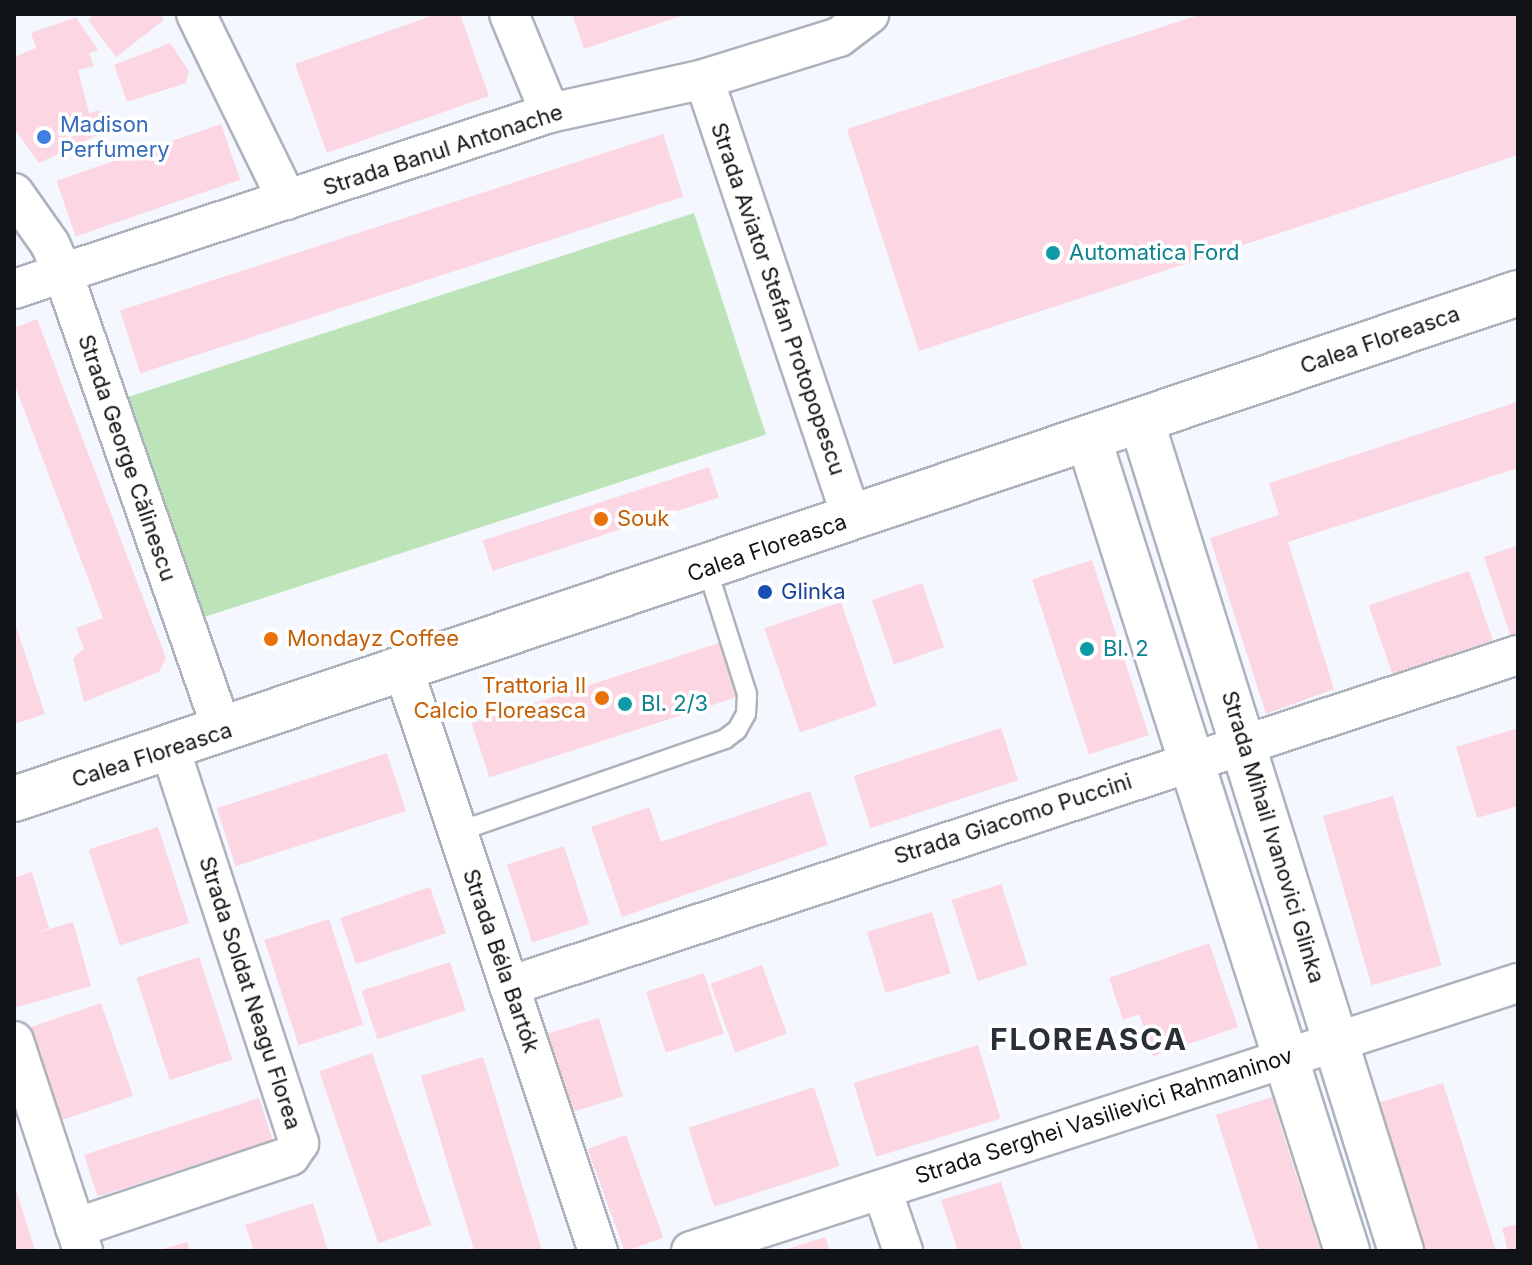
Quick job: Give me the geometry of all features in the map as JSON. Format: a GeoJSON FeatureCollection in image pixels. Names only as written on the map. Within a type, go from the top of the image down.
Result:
{"type":"FeatureCollection","features":[{"type":"Feature","properties":{"kind":"street"},"geometry":{"type":"LineString","coordinates":[[196,14],[287,200]]}},
{"type":"Feature","properties":{"kind":"street"},"geometry":{"type":"LineString","coordinates":[[509,14],[550,113]]}},
{"type":"Feature","properties":{"kind":"street","name":"Strada Banul Antonache"},"geometry":{"type":"LineString","coordinates":[[14,289],[550,113],[704,79],[839,37],[869,14]]}},
{"type":"Feature","properties":{"kind":"street","name":"Strada Aviator Stefan Protopopescu"},"geometry":{"type":"LineString","coordinates":[[704,79],[852,519]]}},
{"type":"Feature","properties":{"kind":"street","name":"Strada George Călinescu"},"geometry":{"type":"LineString","coordinates":[[14,193],[50,244],[63,273],[223,732]]}},
{"type":"Feature","properties":{"kind":"street","name":"Calea Floreasca"},"geometry":{"type":"LineString","coordinates":[[14,799],[223,732],[1142,423],[1518,293]]}},
{"type":"Feature","properties":{"kind":"street","name":"Strada Mihail Ivanovici Glinka"},"geometry":{"type":"LineString","coordinates":[[1142,423],[1401,1251]]}},
{"type":"Feature","properties":{"kind":"street"},"geometry":{"type":"LineString","coordinates":[[1089,440],[1347,1251]]}},
{"type":"Feature","properties":{"kind":"street","name":"Strada Giacomo Puccini"},"geometry":{"type":"LineString","coordinates":[[509,986],[1244,742],[1518,655]]}},
{"type":"Feature","properties":{"kind":"street","name":"Strada Béla Bartók"},"geometry":{"type":"LineString","coordinates":[[404,671],[598,1251]]}},
{"type":"Feature","properties":{"kind":"street","name":"Strada Soldat Neagu Florea"},"geometry":{"type":"LineString","coordinates":[[79,1240],[290,1156],[299,1143],[170,749]]}},
{"type":"Feature","properties":{"kind":"street","name":"Strada Serghei Vasilievici Rahmaninov"},"geometry":{"type":"LineString","coordinates":[[691,1251],[1518,983]]}},
{"type":"Feature","properties":{"kind":"street"},"geometry":{"type":"LineString","coordinates":[[14,1041],[79,1240]]}},
{"type":"Feature","properties":{"kind":"street"},"geometry":{"type":"LineString","coordinates":[[882,1190],[903,1251]]}},
{"type":"Feature","properties":{"kind":"lane"},"geometry":{"type":"LineString","coordinates":[[457,832],[725,739],[737,730],[746,714],[747,694],[707,568]]}},
{"type":"Feature","properties":{"kind":"green space"},"geometry":{"type":"Polygon","coordinates":[[[694,213],[766,435],[179,625],[107,404],[694,213]]]}},
{"type":"Feature","properties":{"kind":"building"},"geometry":{"type":"Polygon","coordinates":[[[95,14],[160,14],[164,20],[116,57],[88,20],[95,14]]]}},
{"type":"Feature","properties":{"kind":"building"},"geometry":{"type":"Polygon","coordinates":[[[437,14],[460,14],[489,96],[327,153],[295,64],[437,14]]]}},
{"type":"Feature","properties":{"kind":"building"},"geometry":{"type":"Polygon","coordinates":[[[572,14],[684,14],[684,15],[584,49],[572,14]]]}},
{"type":"Feature","properties":{"kind":"building","name":"Automatica Ford"},"geometry":{"type":"Polygon","coordinates":[[[1202,14],[1518,14],[1518,155],[919,351],[847,129],[1202,14]]]}},
{"type":"Feature","properties":{"kind":"building"},"geometry":{"type":"Polygon","coordinates":[[[76,17],[98,50],[89,53],[94,66],[78,70],[89,113],[100,110],[104,132],[39,163],[14,128],[14,57],[36,48],[31,33],[76,17]]]}},
{"type":"Feature","properties":{"kind":"building"},"geometry":{"type":"Polygon","coordinates":[[[170,43],[189,71],[186,83],[127,102],[114,65],[170,43]]]}},
{"type":"Feature","properties":{"kind":"building"},"geometry":{"type":"Polygon","coordinates":[[[221,124],[240,180],[76,236],[56,181],[221,124]]]}},
{"type":"Feature","properties":{"kind":"building"},"geometry":{"type":"Polygon","coordinates":[[[663,134],[683,197],[140,373],[120,310],[663,134]]]}},
{"type":"Feature","properties":{"kind":"building"},"geometry":{"type":"Polygon","coordinates":[[[37,319],[166,658],[159,672],[84,702],[73,658],[84,649],[76,628],[103,618],[14,383],[14,328],[37,319]]]}},
{"type":"Feature","properties":{"kind":"building"},"geometry":{"type":"Polygon","coordinates":[[[1517,402],[1518,468],[1288,542],[1334,689],[1266,714],[1210,538],[1279,515],[1269,483],[1517,402]]]}},
{"type":"Feature","properties":{"kind":"building","name":"Souk"},"geometry":{"type":"Polygon","coordinates":[[[709,467],[719,497],[493,571],[483,541],[709,467]]]}},
{"type":"Feature","properties":{"kind":"building"},"geometry":{"type":"Polygon","coordinates":[[[1518,545],[1518,648],[1515,649],[1484,557],[1518,545]]]}},
{"type":"Feature","properties":{"kind":"building","name":"Bl. 2"},"geometry":{"type":"Polygon","coordinates":[[[1092,560],[1149,735],[1089,754],[1032,579],[1092,560]]]}},
{"type":"Feature","properties":{"kind":"building"},"geometry":{"type":"Polygon","coordinates":[[[1469,571],[1496,649],[1396,684],[1369,606],[1469,571]]]}},
{"type":"Feature","properties":{"kind":"building"},"geometry":{"type":"Polygon","coordinates":[[[922,583],[944,647],[894,665],[872,600],[922,583]]]}},
{"type":"Feature","properties":{"kind":"building"},"geometry":{"type":"Polygon","coordinates":[[[841,602],[877,706],[800,732],[764,628],[841,602]]]}},
{"type":"Feature","properties":{"kind":"building"},"geometry":{"type":"Polygon","coordinates":[[[14,620],[45,714],[14,724],[14,620]]]}},
{"type":"Feature","properties":{"kind":"building","name":"Bl. 2/3"},"geometry":{"type":"Polygon","coordinates":[[[719,643],[737,697],[489,778],[472,723],[719,643]]]}},
{"type":"Feature","properties":{"kind":"building"},"geometry":{"type":"Polygon","coordinates":[[[1001,728],[1018,780],[871,828],[854,776],[1001,728]]]}},
{"type":"Feature","properties":{"kind":"building"},"geometry":{"type":"Polygon","coordinates":[[[1518,728],[1518,806],[1477,818],[1456,747],[1518,728]]]}},
{"type":"Feature","properties":{"kind":"building"},"geometry":{"type":"Polygon","coordinates":[[[387,753],[406,811],[236,866],[217,808],[387,753]]]}},
{"type":"Feature","properties":{"kind":"building"},"geometry":{"type":"Polygon","coordinates":[[[810,791],[828,845],[622,917],[591,827],[649,807],[661,842],[810,791]]]}},
{"type":"Feature","properties":{"kind":"building"},"geometry":{"type":"Polygon","coordinates":[[[1393,796],[1442,965],[1371,985],[1323,816],[1393,796]]]}},
{"type":"Feature","properties":{"kind":"building"},"geometry":{"type":"Polygon","coordinates":[[[158,827],[189,923],[120,946],[89,850],[158,827]]]}},
{"type":"Feature","properties":{"kind":"building"},"geometry":{"type":"Polygon","coordinates":[[[564,846],[589,924],[532,943],[507,865],[564,846]]]}},
{"type":"Feature","properties":{"kind":"building"},"geometry":{"type":"Polygon","coordinates":[[[32,872],[49,928],[29,935],[73,922],[91,986],[14,1008],[14,878],[32,872]]]}},
{"type":"Feature","properties":{"kind":"building"},"geometry":{"type":"Polygon","coordinates":[[[1001,884],[1027,965],[978,981],[952,900],[1001,884]]]}},
{"type":"Feature","properties":{"kind":"building"},"geometry":{"type":"Polygon","coordinates":[[[430,887],[446,933],[356,964],[340,918],[430,887]]]}},
{"type":"Feature","properties":{"kind":"building"},"geometry":{"type":"Polygon","coordinates":[[[932,912],[951,973],[886,993],[867,932],[932,912]]]}},
{"type":"Feature","properties":{"kind":"building"},"geometry":{"type":"Polygon","coordinates":[[[329,919],[363,1025],[299,1046],[264,940],[329,919]]]}},
{"type":"Feature","properties":{"kind":"building"},"geometry":{"type":"Polygon","coordinates":[[[1209,943],[1238,1027],[1154,1056],[1139,1014],[1123,1020],[1109,978],[1209,943]]]}},
{"type":"Feature","properties":{"kind":"building"},"geometry":{"type":"Polygon","coordinates":[[[199,957],[232,1060],[170,1080],[136,977],[199,957]]]}},
{"type":"Feature","properties":{"kind":"building"},"geometry":{"type":"Polygon","coordinates":[[[450,962],[466,1011],[377,1039],[362,991],[450,962]]]}},
{"type":"Feature","properties":{"kind":"building"},"geometry":{"type":"Polygon","coordinates":[[[762,965],[787,1034],[735,1052],[710,984],[762,965]]]}},
{"type":"Feature","properties":{"kind":"building"},"geometry":{"type":"Polygon","coordinates":[[[704,973],[724,1034],[666,1053],[646,992],[704,973]]]}},
{"type":"Feature","properties":{"kind":"building"},"geometry":{"type":"Polygon","coordinates":[[[101,1003],[133,1096],[56,1122],[24,1029],[101,1003]]]}},
{"type":"Feature","properties":{"kind":"building"},"geometry":{"type":"Polygon","coordinates":[[[599,1018],[623,1096],[571,1112],[547,1034],[599,1018]]]}},
{"type":"Feature","properties":{"kind":"building"},"geometry":{"type":"Polygon","coordinates":[[[978,1045],[1001,1119],[876,1157],[854,1083],[978,1045]]]}},
{"type":"Feature","properties":{"kind":"building"},"geometry":{"type":"Polygon","coordinates":[[[372,1053],[431,1225],[378,1243],[319,1071],[372,1053]]]}},
{"type":"Feature","properties":{"kind":"building"},"geometry":{"type":"Polygon","coordinates":[[[483,1057],[542,1251],[474,1251],[421,1076],[483,1057]]]}},
{"type":"Feature","properties":{"kind":"building"},"geometry":{"type":"Polygon","coordinates":[[[1443,1083],[1496,1251],[1416,1251],[1371,1105],[1443,1083]]]}},
{"type":"Feature","properties":{"kind":"building"},"geometry":{"type":"Polygon","coordinates":[[[814,1087],[840,1166],[714,1207],[688,1128],[814,1087]]]}},
{"type":"Feature","properties":{"kind":"building"},"geometry":{"type":"Polygon","coordinates":[[[1272,1097],[1321,1251],[1259,1251],[1216,1115],[1272,1097]]]}},
{"type":"Feature","properties":{"kind":"building"},"geometry":{"type":"Polygon","coordinates":[[[259,1098],[273,1140],[98,1197],[84,1155],[259,1098]]]}},
{"type":"Feature","properties":{"kind":"building"},"geometry":{"type":"Polygon","coordinates":[[[626,1135],[663,1237],[625,1251],[587,1149],[626,1135]]]}},
{"type":"Feature","properties":{"kind":"building"},"geometry":{"type":"Polygon","coordinates":[[[1001,1182],[1023,1251],[958,1251],[941,1200],[1001,1182]]]}},
{"type":"Feature","properties":{"kind":"building"},"geometry":{"type":"Polygon","coordinates":[[[15,1186],[35,1251],[14,1251],[15,1186]]]}},
{"type":"Feature","properties":{"kind":"building"},"geometry":{"type":"Polygon","coordinates":[[[313,1203],[328,1251],[254,1251],[245,1225],[313,1203]]]}},
{"type":"Feature","properties":{"kind":"building"},"geometry":{"type":"Polygon","coordinates":[[[1518,1224],[1518,1251],[1508,1251],[1502,1228],[1518,1224]]]}},
{"type":"Feature","properties":{"kind":"building"},"geometry":{"type":"Polygon","coordinates":[[[825,1237],[830,1251],[784,1251],[784,1250],[825,1237]]]}},
{"type":"Feature","properties":{"kind":"building"},"geometry":{"type":"Polygon","coordinates":[[[187,1242],[190,1251],[160,1251],[160,1250],[187,1242]]]}},
{"type":"Feature","properties":{"kind":"place","name":"Madison Perfumery"},"geometry":{"type":"Point","coordinates":[44,137]}},
{"type":"Feature","properties":{"kind":"place","name":"Automatica Ford"},"geometry":{"type":"Point","coordinates":[1053,253]}},
{"type":"Feature","properties":{"kind":"place","name":"Souk"},"geometry":{"type":"Point","coordinates":[601,519]}},
{"type":"Feature","properties":{"kind":"place","name":"Glinka"},"geometry":{"type":"Point","coordinates":[765,592]}},
{"type":"Feature","properties":{"kind":"place","name":"Mondayz Coffee"},"geometry":{"type":"Point","coordinates":[271,639]}},
{"type":"Feature","properties":{"kind":"place","name":"Bl. 2"},"geometry":{"type":"Point","coordinates":[1087,649]}},
{"type":"Feature","properties":{"kind":"place","name":"Trattoria Il Calcio Floreasca"},"geometry":{"type":"Point","coordinates":[602,698]}},
{"type":"Feature","properties":{"kind":"place","name":"Bl. 2/3"},"geometry":{"type":"Point","coordinates":[625,704]}},
{"type":"Feature","properties":{"kind":"district","name":"FLOREASCA"},"geometry":{"type":"Point","coordinates":[1089,1039]}}]}
